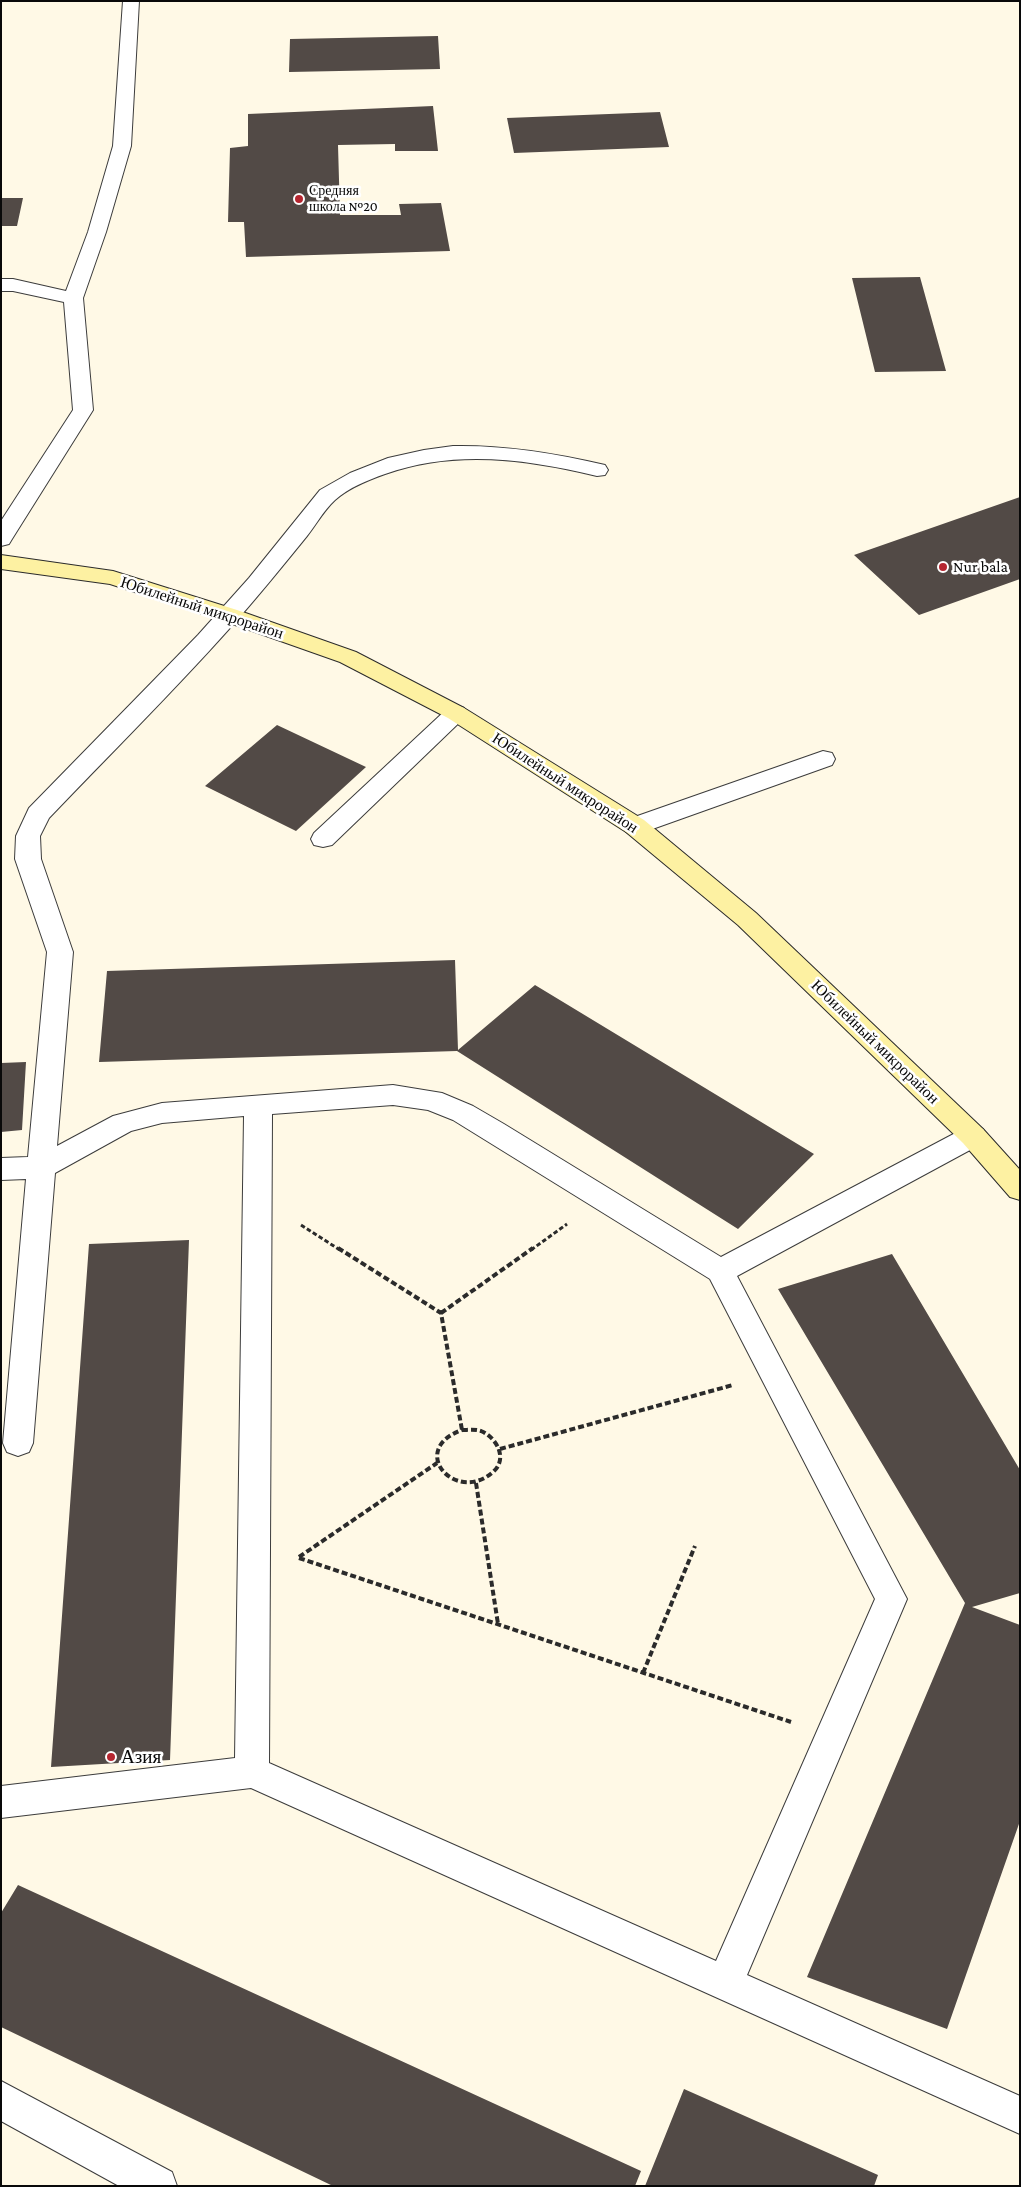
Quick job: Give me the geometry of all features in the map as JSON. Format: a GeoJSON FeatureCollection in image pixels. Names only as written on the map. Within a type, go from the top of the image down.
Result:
{"type":"FeatureCollection","features":[{"type":"Feature","properties":{"kind":"street","name":"Юбилейный микрорайон"},"geometry":{"type":"LineString","coordinates":[[1,562],[113,578],[229,615],[348,657],[456,713],[635,826],[747,919],[973,1136],[1020,1189]]}},
{"type":"Feature","properties":{"kind":"lane"},"geometry":{"type":"LineString","coordinates":[[1,539],[83,410],[73,298],[97,232],[122,146],[131,1]]}},
{"type":"Feature","properties":{"kind":"lane"},"geometry":{"type":"LineString","coordinates":[[1,285],[13,285],[73,298]]}},
{"type":"Feature","properties":{"kind":"lane"},"geometry":{"type":"LineString","coordinates":[[18,1442],[60,952],[28,859],[28,836],[38,814],[229,615],[328,496],[352,480],[406,460],[442,453],[480,451],[561,460],[597,470]]}},
{"type":"Feature","properties":{"kind":"lane"},"geometry":{"type":"LineString","coordinates":[[323,839],[456,713]]}},
{"type":"Feature","properties":{"kind":"lane"},"geometry":{"type":"LineString","coordinates":[[635,826],[823,759]]}},
{"type":"Feature","properties":{"kind":"lane"},"geometry":{"type":"LineString","coordinates":[[1,1169],[42,1167],[123,1123],[162,1113],[393,1095],[432,1100],[463,1113],[494,1130],[720,1271],[891,1599],[725,1983]]}},
{"type":"Feature","properties":{"kind":"lane"},"geometry":{"type":"LineString","coordinates":[[252,1772],[258,1105]]}},
{"type":"Feature","properties":{"kind":"lane"},"geometry":{"type":"LineString","coordinates":[[720,1271],[973,1136]]}},
{"type":"Feature","properties":{"kind":"lane"},"geometry":{"type":"LineString","coordinates":[[1,1802],[252,1772],[1020,2115]]}},
{"type":"Feature","properties":{"kind":"lane"},"geometry":{"type":"LineString","coordinates":[[1,2100],[158,2186]]}},
{"type":"Feature","properties":{"kind":"path"},"geometry":{"type":"LineString","coordinates":[[441,1312],[603,1198]]}},
{"type":"Feature","properties":{"kind":"path"},"geometry":{"type":"LineString","coordinates":[[258,1199],[441,1312],[462,1430]]}},
{"type":"Feature","properties":{"kind":"path"},"geometry":{"type":"LineString","coordinates":[[500,1450],[773,1374]]}},
{"type":"Feature","properties":{"kind":"path"},"geometry":{"type":"LineString","coordinates":[[462,1430],[478,1430],[492,1437],[500,1450],[500,1464],[491,1476],[476,1483],[460,1482],[445,1475],[437,1462],[438,1448],[447,1436],[462,1430]]}},
{"type":"Feature","properties":{"kind":"path"},"geometry":{"type":"LineString","coordinates":[[298,1558],[437,1462]]}},
{"type":"Feature","properties":{"kind":"path"},"geometry":{"type":"LineString","coordinates":[[476,1483],[498,1624]]}},
{"type":"Feature","properties":{"kind":"path"},"geometry":{"type":"LineString","coordinates":[[254,1542],[832,1736]]}},
{"type":"Feature","properties":{"kind":"path"},"geometry":{"type":"LineString","coordinates":[[643,1673],[694,1546]]}},
{"type":"Feature","properties":{"kind":"building"},"geometry":{"type":"Polygon","coordinates":[[[438,36],[440,69],[289,72],[290,39],[438,36]]]}},
{"type":"Feature","properties":{"kind":"building"},"geometry":{"type":"Polygon","coordinates":[[[433,106],[438,151],[395,151],[395,144],[338,145],[340,215],[401,215],[399,204],[441,203],[450,251],[246,257],[244,222],[228,222],[230,148],[248,146],[248,114],[433,106]]]}},
{"type":"Feature","properties":{"kind":"building"},"geometry":{"type":"Polygon","coordinates":[[[660,112],[669,147],[514,153],[507,118],[660,112]]]}},
{"type":"Feature","properties":{"kind":"building"},"geometry":{"type":"Polygon","coordinates":[[[1,198],[23,198],[17,226],[1,226],[1,198]]]}},
{"type":"Feature","properties":{"kind":"building"},"geometry":{"type":"Polygon","coordinates":[[[920,277],[946,371],[875,372],[852,278],[920,277]]]}},
{"type":"Feature","properties":{"kind":"building","name":"Nur bala"},"geometry":{"type":"Polygon","coordinates":[[[1020,497],[1020,579],[919,615],[854,555],[1020,497]]]}},
{"type":"Feature","properties":{"kind":"building"},"geometry":{"type":"Polygon","coordinates":[[[277,725],[366,767],[296,831],[205,786],[277,725]]]}},
{"type":"Feature","properties":{"kind":"building"},"geometry":{"type":"Polygon","coordinates":[[[455,960],[458,1050],[535,985],[814,1154],[738,1229],[457,1051],[99,1062],[107,971],[455,960]]]}},
{"type":"Feature","properties":{"kind":"building"},"geometry":{"type":"Polygon","coordinates":[[[26,1062],[22,1130],[1,1132],[1,1063],[26,1062]]]}},
{"type":"Feature","properties":{"kind":"building"},"geometry":{"type":"Polygon","coordinates":[[[189,1240],[170,1760],[51,1767],[89,1244],[189,1240]]]}},
{"type":"Feature","properties":{"kind":"building"},"geometry":{"type":"Polygon","coordinates":[[[892,1254],[1020,1470],[1020,1593],[972,1607],[1020,1625],[1020,1821],[947,2029],[807,1977],[965,1603],[778,1289],[892,1254]]]}},
{"type":"Feature","properties":{"kind":"building"},"geometry":{"type":"Polygon","coordinates":[[[18,1885],[641,2171],[635,2186],[333,2186],[1,2027],[1,1913],[18,1885]]]}},
{"type":"Feature","properties":{"kind":"building"},"geometry":{"type":"Polygon","coordinates":[[[684,2089],[878,2175],[874,2186],[645,2186],[684,2089]]]}},
{"type":"Feature","properties":{"kind":"place","name":"Средняя школа №20"},"geometry":{"type":"Point","coordinates":[299,199]}},
{"type":"Feature","properties":{"kind":"place","name":"Nur bala"},"geometry":{"type":"Point","coordinates":[943,567]}},
{"type":"Feature","properties":{"kind":"place","name":"Азия"},"geometry":{"type":"Point","coordinates":[111,1757]}}]}
